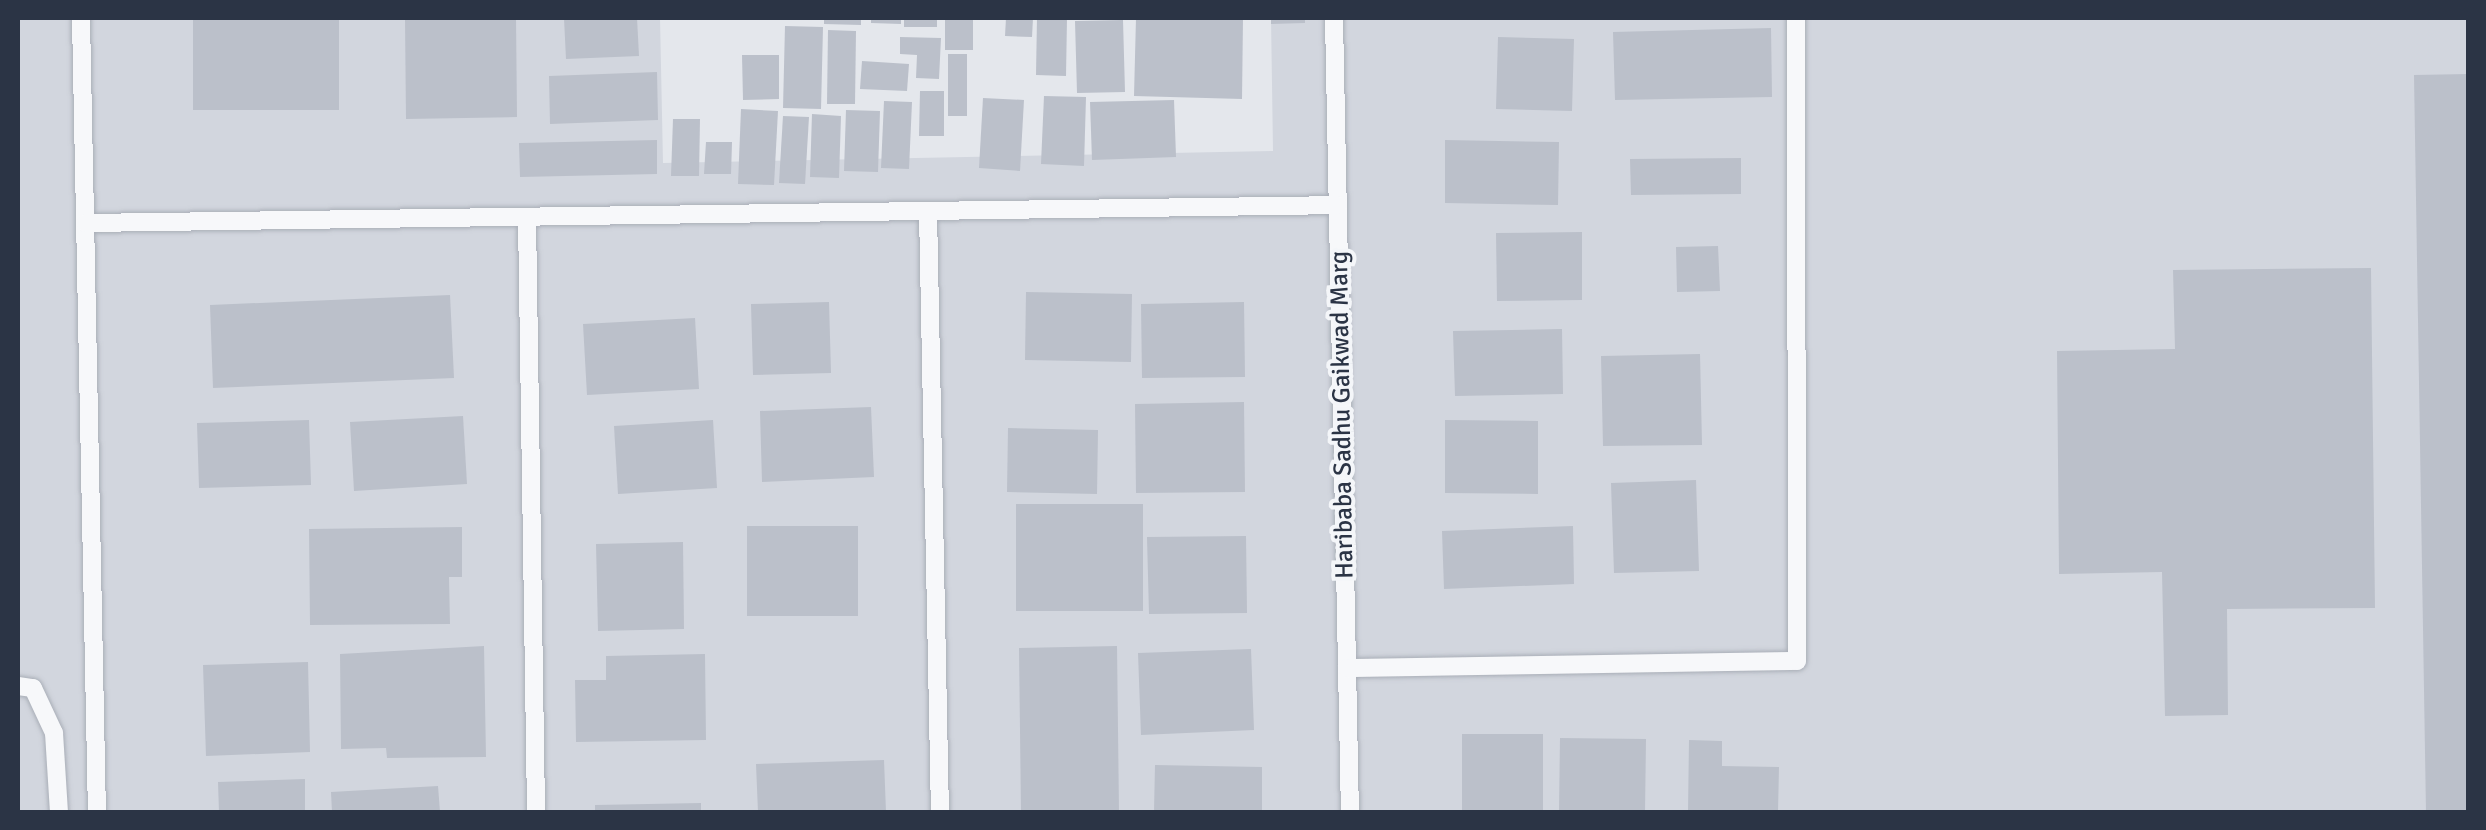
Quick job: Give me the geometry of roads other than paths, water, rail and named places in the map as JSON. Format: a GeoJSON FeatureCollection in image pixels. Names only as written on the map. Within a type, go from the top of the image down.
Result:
{"type":"FeatureCollection","features":[{"type":"Feature","properties":{"kind":"lane"},"geometry":{"type":"LineString","coordinates":[[81,18],[97,812]]}},
{"type":"Feature","properties":{"kind":"lane","name":"Haribaba Sadhu Gaikwad Marg"},"geometry":{"type":"LineString","coordinates":[[1334,18],[1350,812]]}},
{"type":"Feature","properties":{"kind":"lane"},"geometry":{"type":"LineString","coordinates":[[1347,668],[1797,661],[1796,18]]}},
{"type":"Feature","properties":{"kind":"lane"},"geometry":{"type":"LineString","coordinates":[[86,223],[1338,205]]}},
{"type":"Feature","properties":{"kind":"lane"},"geometry":{"type":"LineString","coordinates":[[928,211],[940,812]]}},
{"type":"Feature","properties":{"kind":"lane"},"geometry":{"type":"LineString","coordinates":[[528,217],[536,812]]}},
{"type":"Feature","properties":{"kind":"lane"},"geometry":{"type":"LineString","coordinates":[[18,686],[33,688],[54,733],[59,812]]}}]}
